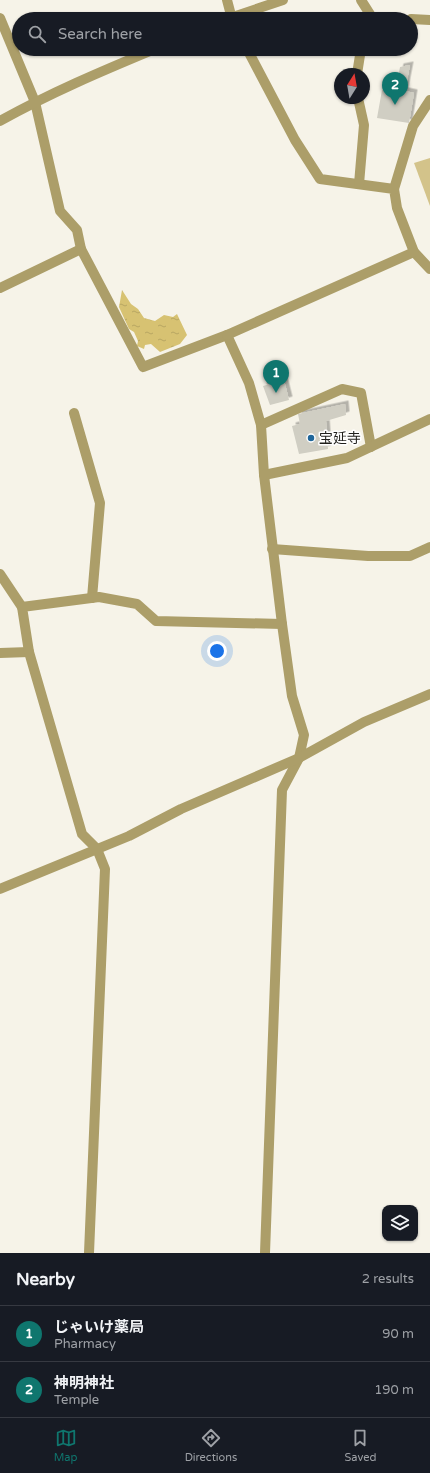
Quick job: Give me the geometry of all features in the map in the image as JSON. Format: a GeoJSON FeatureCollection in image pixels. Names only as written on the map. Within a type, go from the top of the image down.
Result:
{"type":"FeatureCollection","features":[{"type":"Feature","properties":{"kind":"street"},"geometry":{"type":"LineString","coordinates":[[227,0],[229,12]]}},
{"type":"Feature","properties":{"kind":"street"},"geometry":{"type":"LineString","coordinates":[[248,12],[283,0]]}},
{"type":"Feature","properties":{"kind":"street"},"geometry":{"type":"LineString","coordinates":[[361,0],[369,12]]}},
{"type":"Feature","properties":{"kind":"street"},"geometry":{"type":"LineString","coordinates":[[0,18],[12,47]]}},
{"type":"Feature","properties":{"kind":"street"},"geometry":{"type":"LineString","coordinates":[[418,20],[430,20]]}},
{"type":"Feature","properties":{"kind":"street"},"geometry":{"type":"LineString","coordinates":[[16,56],[35,102],[60,211],[77,230],[81,249],[143,367],[227,335],[414,252]]}},
{"type":"Feature","properties":{"kind":"street"},"geometry":{"type":"LineString","coordinates":[[0,121],[35,102],[88,77],[138,56]]}},
{"type":"Feature","properties":{"kind":"street"},"geometry":{"type":"LineString","coordinates":[[251,56],[295,140],[320,179],[394,189]]}},
{"type":"Feature","properties":{"kind":"street"},"geometry":{"type":"LineString","coordinates":[[359,68],[360,56]]}},
{"type":"Feature","properties":{"kind":"street"},"geometry":{"type":"LineString","coordinates":[[430,100],[413,126],[394,189],[397,208],[414,252],[430,269]]}},
{"type":"Feature","properties":{"kind":"street"},"geometry":{"type":"LineString","coordinates":[[358,184],[364,125],[359,104]]}},
{"type":"Feature","properties":{"kind":"street"},"geometry":{"type":"LineString","coordinates":[[0,288],[81,249]]}},
{"type":"Feature","properties":{"kind":"street"},"geometry":{"type":"LineString","coordinates":[[227,335],[249,384],[261,425],[264,475],[282,624],[292,696],[304,735],[298,758],[282,790],[265,1253]]}},
{"type":"Feature","properties":{"kind":"street"},"geometry":{"type":"LineString","coordinates":[[261,425],[342,389],[361,394],[371,447]]}},
{"type":"Feature","properties":{"kind":"street"},"geometry":{"type":"LineString","coordinates":[[74,413],[100,503],[92,598]]}},
{"type":"Feature","properties":{"kind":"street"},"geometry":{"type":"LineString","coordinates":[[264,475],[347,458],[430,419]]}},
{"type":"Feature","properties":{"kind":"street"},"geometry":{"type":"LineString","coordinates":[[272,549],[368,556],[410,556],[430,547]]}},
{"type":"Feature","properties":{"kind":"street"},"geometry":{"type":"LineString","coordinates":[[0,574],[22,607],[29,652],[82,834],[97,849],[105,869],[89,1253]]}},
{"type":"Feature","properties":{"kind":"street"},"geometry":{"type":"LineString","coordinates":[[22,607],[99,597],[137,604],[156,621],[282,624]]}},
{"type":"Feature","properties":{"kind":"street"},"geometry":{"type":"LineString","coordinates":[[0,653],[29,652]]}},
{"type":"Feature","properties":{"kind":"street"},"geometry":{"type":"LineString","coordinates":[[0,889],[129,836],[181,809],[298,758],[364,722],[430,694]]}},
{"type":"Feature","properties":{"kind":"shaded area"},"geometry":{"type":"Polygon","coordinates":[[[430,158],[430,206],[414,163],[430,158]]]}},
{"type":"Feature","properties":{"kind":"water"},"geometry":{"type":"Polygon","coordinates":[[[122,290],[131,304],[138,309],[144,318],[155,321],[164,315],[173,317],[177,314],[187,335],[180,344],[160,352],[151,344],[145,345],[144,349],[137,346],[138,341],[134,332],[129,329],[119,307],[122,290]]]}},
{"type":"Feature","properties":{"kind":"building"},"geometry":{"type":"Polygon","coordinates":[[[410,65],[405,91],[414,93],[409,123],[377,118],[382,90],[395,93],[400,67],[410,65]]]}},
{"type":"Feature","properties":{"kind":"building"},"geometry":{"type":"Polygon","coordinates":[[[284,380],[289,400],[270,405],[263,386],[284,380]]]}},
{"type":"Feature","properties":{"kind":"building","name":"宝延寺"},"geometry":{"type":"Polygon","coordinates":[[[345,404],[346,415],[326,421],[328,449],[299,454],[292,426],[300,424],[298,414],[345,404]]]}},
{"type":"Feature","properties":{"kind":"place","name":"神明神社"},"geometry":{"type":"Point","coordinates":[395,105]}},
{"type":"Feature","properties":{"kind":"place","name":"じゃいけ薬局"},"geometry":{"type":"Point","coordinates":[276,393]}},
{"type":"Feature","properties":{"kind":"place","name":"宝延寺"},"geometry":{"type":"Point","coordinates":[311,438]}}]}
